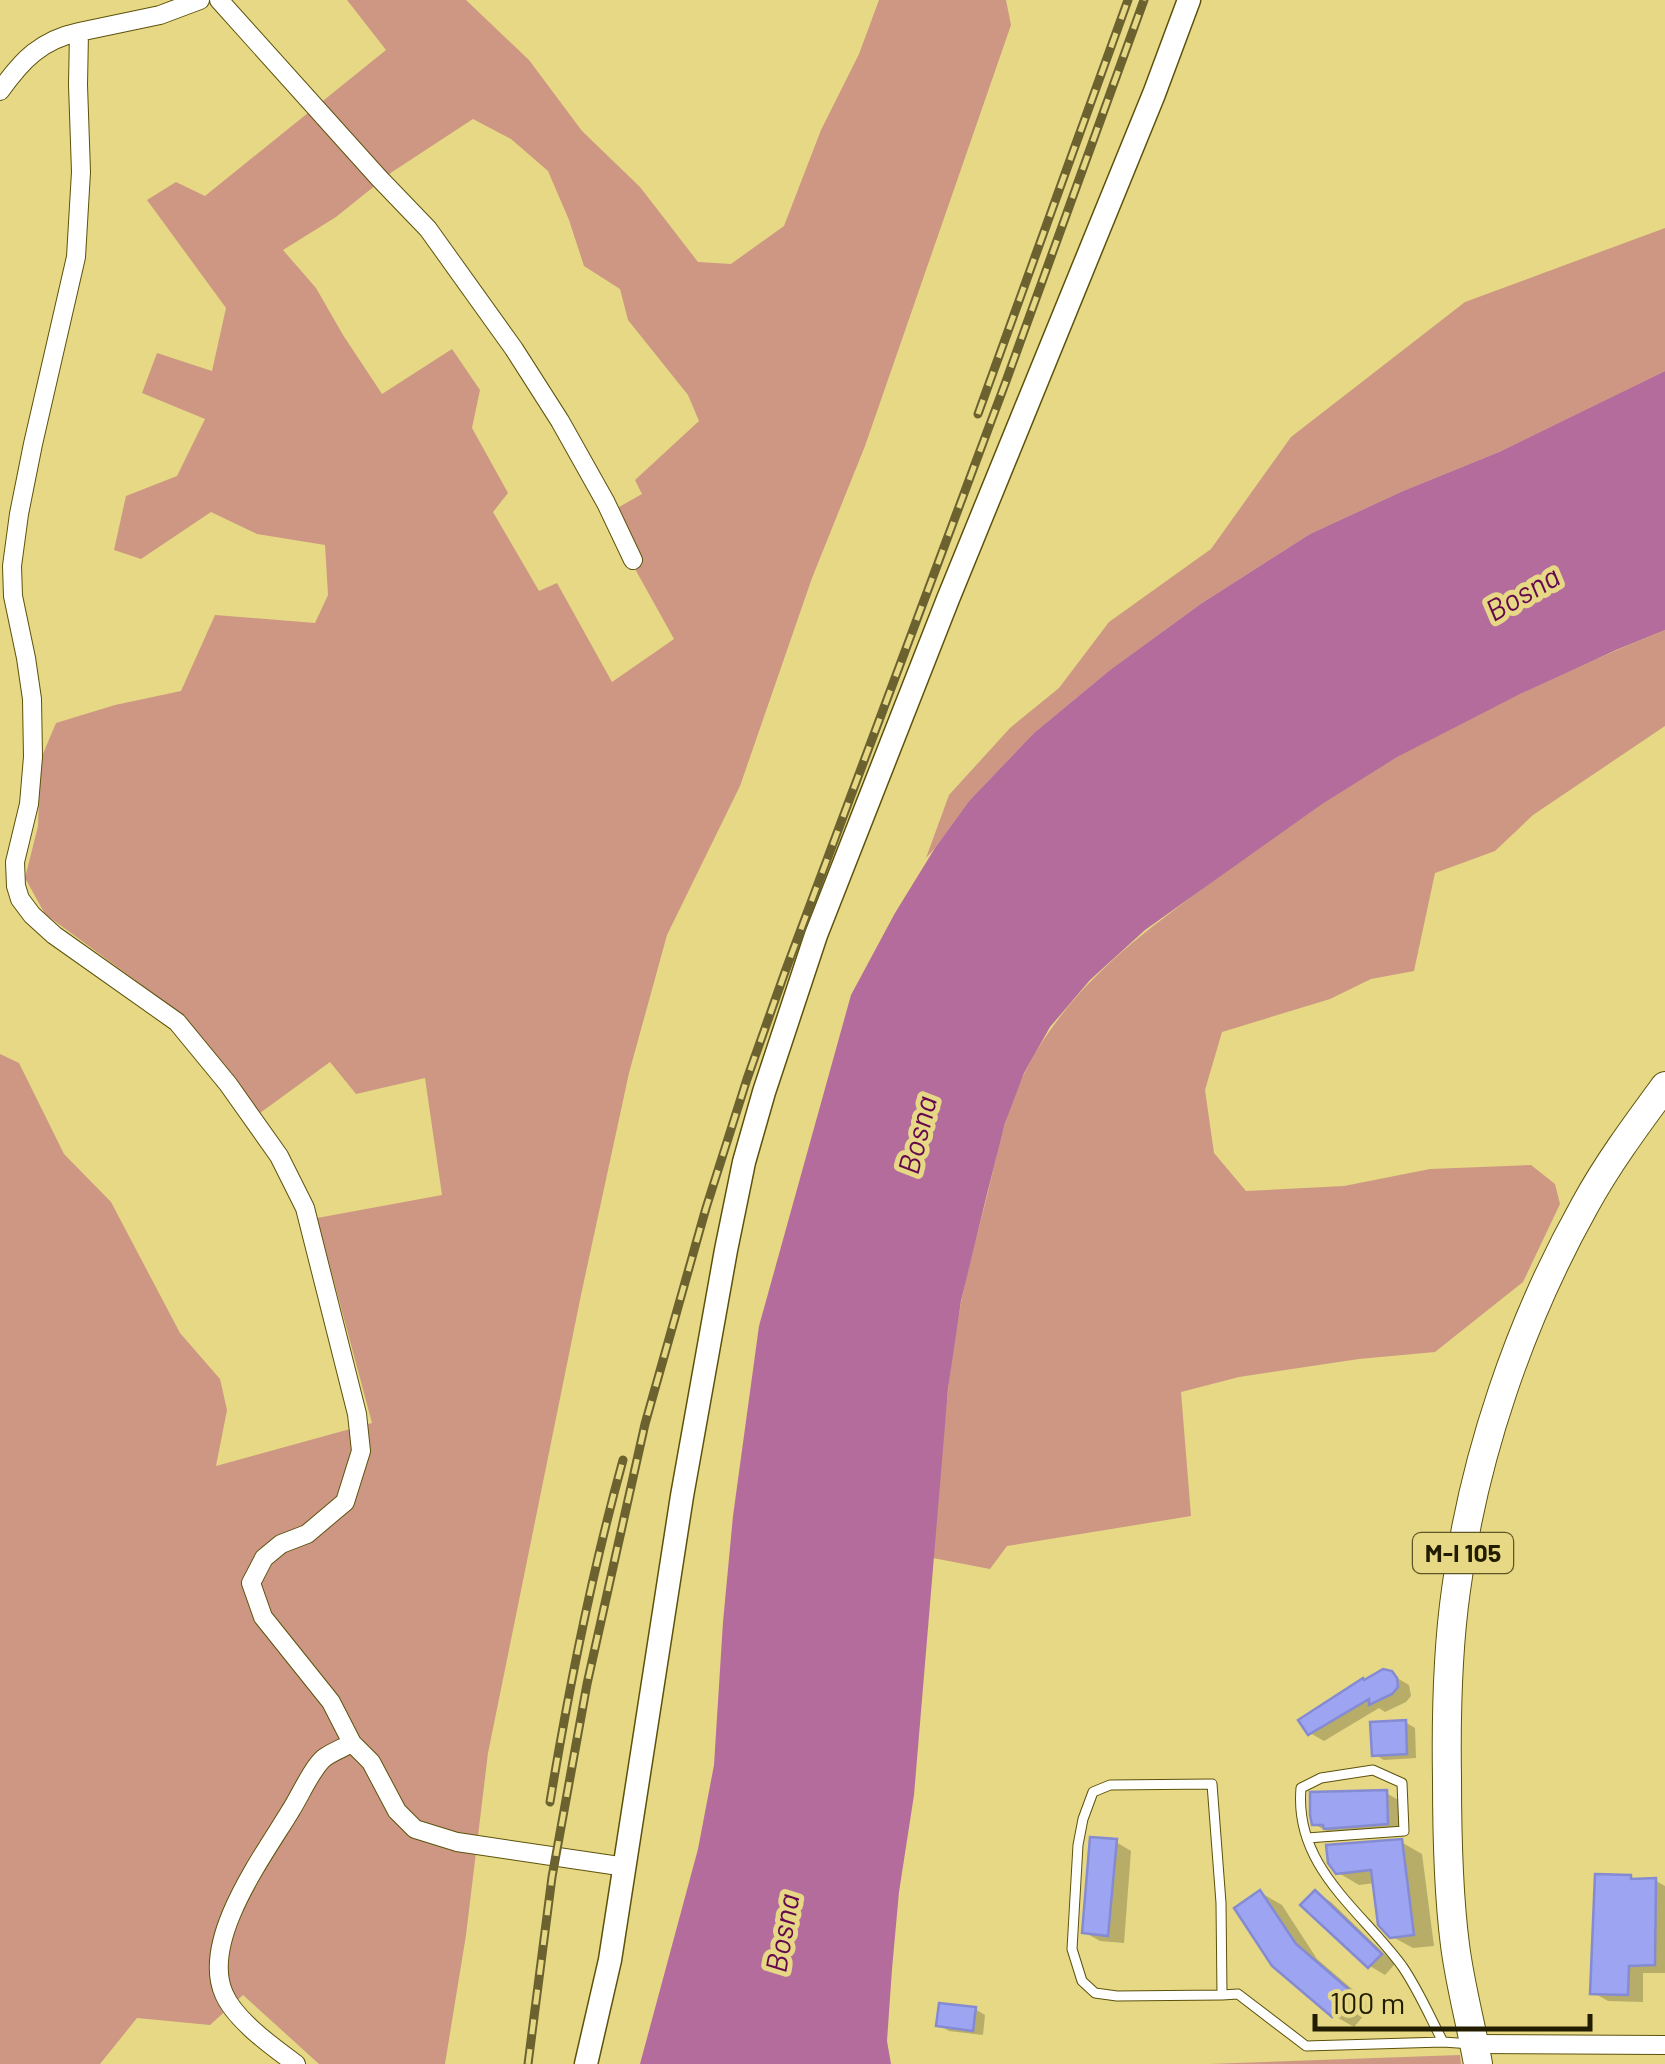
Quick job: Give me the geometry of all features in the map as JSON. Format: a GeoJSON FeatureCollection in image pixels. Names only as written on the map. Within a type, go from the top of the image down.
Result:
{"type":"FeatureCollection","features":[{"type":"Feature","properties":{"kind":"main road"},"geometry":{"type":"LineString","coordinates":[[586,2064],[626,1867],[682,1496],[726,1250],[744,1162],[764,1092],[823,917],[1189,0]]}},
{"type":"Feature","properties":{"kind":"main road","name":"M-I 105"},"geometry":{"type":"LineString","coordinates":[[1476,2054],[1454,1946],[1446,1706],[1456,1590],[1478,1473],[1541,1292],[1586,1203],[1665,1086]]}},
{"type":"Feature","properties":{"kind":"street"},"geometry":{"type":"LineString","coordinates":[[0,91],[15,69],[51,40],[160,15],[200,0]]}},
{"type":"Feature","properties":{"kind":"street"},"geometry":{"type":"LineString","coordinates":[[219,0],[439,244],[560,421],[633,560]]}},
{"type":"Feature","properties":{"kind":"street"},"geometry":{"type":"LineString","coordinates":[[79,32],[81,172],[76,256],[33,444],[12,566],[13,596],[32,698],[33,756],[29,804],[8,883],[54,936],[177,1022],[228,1084],[279,1156],[305,1208],[357,1414],[361,1451],[345,1502],[307,1534],[281,1544],[264,1558],[252,1583],[263,1616],[331,1702],[352,1743],[372,1762],[397,1811],[414,1829],[457,1842],[626,1867]]}},
{"type":"Feature","properties":{"kind":"street"},"geometry":{"type":"LineString","coordinates":[[296,2064],[236,2014],[223,1992],[220,1968],[224,1931],[254,1869],[323,1759],[352,1743]]}},
{"type":"Feature","properties":{"kind":"street"},"geometry":{"type":"LineString","coordinates":[[1476,2054],[1530,2042],[1665,2045]]}},
{"type":"Feature","properties":{"kind":"lane"},"geometry":{"type":"LineString","coordinates":[[1307,1838],[1404,1831],[1402,1783],[1373,1770],[1322,1778],[1302,1788],[1300,1801],[1307,1838],[1328,1882],[1406,1972],[1443,2042]]}},
{"type":"Feature","properties":{"kind":"lane"},"geometry":{"type":"LineString","coordinates":[[1222,1994],[1221,1902],[1212,1784],[1110,1785],[1093,1792],[1078,1845],[1072,1949],[1082,1981],[1094,1993],[1116,1996],[1238,1994],[1306,2046],[1443,2042],[1476,2054]]}},
{"type":"Feature","properties":{"kind":"shaded area"},"geometry":{"type":"Polygon","coordinates":[[[347,0],[466,0],[529,60],[582,131],[640,187],[698,262],[731,264],[784,226],[821,130],[859,54],[879,0],[1006,0],[1011,25],[865,446],[812,578],[740,786],[667,935],[629,1073],[488,1753],[466,1935],[445,2064],[319,2064],[243,1995],[210,2025],[137,2018],[100,2064],[0,2064],[0,1054],[19,1063],[64,1154],[111,1202],[180,1333],[220,1379],[227,1410],[216,1466],[372,1423],[317,1218],[442,1195],[425,1078],[356,1094],[330,1062],[260,1113],[180,1013],[45,914],[25,878],[38,826],[40,761],[56,723],[181,691],[215,615],[315,623],[328,595],[325,545],[257,534],[211,512],[141,559],[114,550],[126,496],[177,476],[205,419],[142,393],[157,353],[212,371],[226,308],[147,200],[176,182],[205,196],[386,50],[347,0]],[[473,119],[283,250],[316,288],[382,394],[452,349],[480,390],[472,428],[508,493],[493,512],[539,591],[557,583],[612,682],[674,639],[605,515],[642,494],[635,480],[699,421],[688,395],[628,320],[620,289],[584,266],[548,171],[511,139],[473,119]]]}},
{"type":"Feature","properties":{"kind":"shaded area"},"geometry":{"type":"Polygon","coordinates":[[[1665,228],[1665,371],[1499,452],[1310,534],[1202,603],[1110,670],[1034,733],[969,801],[926,858],[949,795],[1010,728],[1059,688],[1109,622],[1211,549],[1291,437],[1465,302],[1665,228]]]}},
{"type":"Feature","properties":{"kind":"shaded area"},"geometry":{"type":"Polygon","coordinates":[[[1665,630],[1665,726],[1533,815],[1495,851],[1435,873],[1414,971],[1371,979],[1330,999],[1222,1032],[1205,1090],[1214,1153],[1246,1191],[1344,1186],[1430,1169],[1531,1165],[1555,1184],[1560,1204],[1523,1282],[1435,1352],[1239,1377],[1181,1392],[1191,1516],[1007,1546],[990,1569],[933,1558],[951,1366],[967,1275],[1013,1099],[1026,1070],[1064,1012],[1109,963],[1161,920],[1351,784],[1496,705],[1665,630]]]}},
{"type":"Feature","properties":{"kind":"shaded area"},"geometry":{"type":"Polygon","coordinates":[[[1460,2055],[1461,2064],[1209,2064],[1460,2055]]]}},
{"type":"Feature","properties":{"kind":"water","name":"Bosna"},"geometry":{"type":"Polygon","coordinates":[[[1665,371],[1665,630],[1520,694],[1397,757],[1322,804],[1145,930],[1090,980],[1050,1027],[1024,1073],[1005,1123],[961,1301],[948,1389],[914,1795],[892,1969],[887,2041],[891,2064],[640,2064],[698,1849],[714,1765],[733,1516],[759,1326],[851,995],[895,913],[969,801],[1034,733],[1110,670],[1202,603],[1310,534],[1499,452],[1665,371]]]}},
{"type":"Feature","properties":{"kind":"building"},"geometry":{"type":"Polygon","coordinates":[[[1383,1669],[1392,1671],[1397,1678],[1398,1687],[1392,1694],[1369,1705],[1369,1699],[1308,1735],[1298,1720],[1383,1669]]]}},
{"type":"Feature","properties":{"kind":"building"},"geometry":{"type":"Polygon","coordinates":[[[1406,1720],[1407,1754],[1372,1756],[1370,1722],[1406,1720]]]}},
{"type":"Feature","properties":{"kind":"building"},"geometry":{"type":"Polygon","coordinates":[[[1387,1790],[1388,1824],[1324,1829],[1323,1825],[1312,1825],[1310,1792],[1387,1790]]]}},
{"type":"Feature","properties":{"kind":"building"},"geometry":{"type":"Polygon","coordinates":[[[1090,1837],[1117,1839],[1108,1936],[1082,1933],[1090,1837]]]}},
{"type":"Feature","properties":{"kind":"building"},"geometry":{"type":"Polygon","coordinates":[[[1402,1839],[1414,1935],[1390,1938],[1378,1925],[1371,1870],[1336,1874],[1328,1863],[1326,1845],[1402,1839]]]}},
{"type":"Feature","properties":{"kind":"building"},"geometry":{"type":"Polygon","coordinates":[[[1595,1874],[1656,1878],[1655,1965],[1629,1966],[1628,1995],[1590,1994],[1595,1874]]]}},
{"type":"Feature","properties":{"kind":"building"},"geometry":{"type":"Polygon","coordinates":[[[1260,1890],[1296,1944],[1353,1993],[1332,2017],[1272,1966],[1234,1908],[1260,1890]]]}},
{"type":"Feature","properties":{"kind":"building"},"geometry":{"type":"Polygon","coordinates":[[[1315,1890],[1382,1954],[1368,1968],[1300,1905],[1315,1890]]]}},
{"type":"Feature","properties":{"kind":"building"},"geometry":{"type":"Polygon","coordinates":[[[939,2003],[976,2007],[973,2031],[936,2026],[939,2003]]]}},
{"type":"Feature","properties":{"kind":"railway"},"geometry":{"type":"LineString","coordinates":[[978,414],[1128,0]]}},
{"type":"Feature","properties":{"kind":"railway"},"geometry":{"type":"LineString","coordinates":[[528,2064],[552,1877],[587,1684],[645,1424],[706,1208],[785,972],[1144,0]]}},
{"type":"Feature","properties":{"kind":"railway"},"geometry":{"type":"LineString","coordinates":[[550,1802],[582,1630],[623,1460]]}}]}
